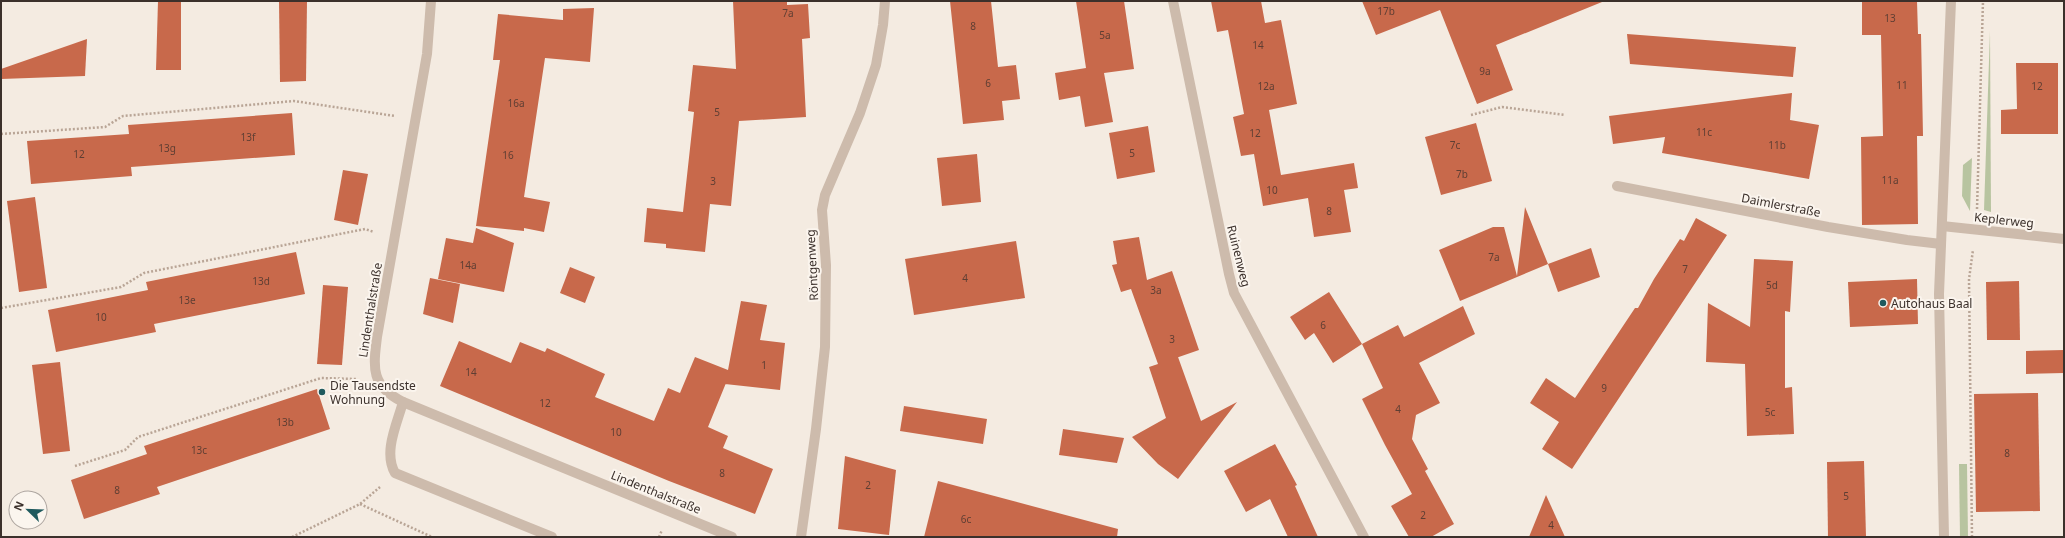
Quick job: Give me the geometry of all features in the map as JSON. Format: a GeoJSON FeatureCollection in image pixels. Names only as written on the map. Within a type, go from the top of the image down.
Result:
{"type":"FeatureCollection","features":[{"type":"Feature","properties":{"kind":"street","name":"Lindenthalstraße"},"geometry":{"type":"LineString","coordinates":[[431,1],[427,54],[377,337],[375,364],[377,377],[382,388],[389,395],[403,402],[732,537]]}},
{"type":"Feature","properties":{"kind":"street","name":"Röntgenweg"},"geometry":{"type":"LineString","coordinates":[[801,537],[816,429],[825,347],[826,272],[822,210],[825,196],[860,114],[871,80],[884,25],[885,1]]}},
{"type":"Feature","properties":{"kind":"street","name":"Ruinenweg"},"geometry":{"type":"LineString","coordinates":[[1173,1],[1224,251],[1234,293],[1364,537]]}},
{"type":"Feature","properties":{"kind":"street"},"geometry":{"type":"LineString","coordinates":[[1944,537],[1939,294],[1951,1]]}},
{"type":"Feature","properties":{"kind":"street","name":"Daimlerstraße"},"geometry":{"type":"LineString","coordinates":[[1617,186],[1828,227],[1941,244]]}},
{"type":"Feature","properties":{"kind":"street","name":"Keplerweg"},"geometry":{"type":"LineString","coordinates":[[1942,226],[2064,240]]}},
{"type":"Feature","properties":{"kind":"street"},"geometry":{"type":"LineString","coordinates":[[403,402],[391,444],[390,465],[395,473],[552,537]]}},
{"type":"Feature","properties":{"kind":"path"},"geometry":{"type":"LineString","coordinates":[[1972,537],[1969,279],[1976,230],[1984,1]]}},
{"type":"Feature","properties":{"kind":"path"},"geometry":{"type":"LineString","coordinates":[[1,134],[105,127],[123,116],[294,101],[415,119]]}},
{"type":"Feature","properties":{"kind":"path"},"geometry":{"type":"LineString","coordinates":[[1471,115],[1502,107],[1565,115]]}},
{"type":"Feature","properties":{"kind":"path"},"geometry":{"type":"LineString","coordinates":[[1,308],[121,287],[144,273],[364,229],[395,236]]}},
{"type":"Feature","properties":{"kind":"path"},"geometry":{"type":"LineString","coordinates":[[75,466],[125,450],[138,437],[321,378],[352,380],[377,377]]}},
{"type":"Feature","properties":{"kind":"path"},"geometry":{"type":"LineString","coordinates":[[292,537],[360,504],[395,473]]}},
{"type":"Feature","properties":{"kind":"path"},"geometry":{"type":"LineString","coordinates":[[360,504],[432,537]]}},
{"type":"Feature","properties":{"kind":"green space"},"geometry":{"type":"Polygon","coordinates":[[[1990,31],[1991,212],[1984,210],[1990,31]]]}},
{"type":"Feature","properties":{"kind":"green space"},"geometry":{"type":"Polygon","coordinates":[[[1972,158],[1970,211],[1962,196],[1963,165],[1972,158]]]}},
{"type":"Feature","properties":{"kind":"green space"},"geometry":{"type":"Polygon","coordinates":[[[1959,464],[1967,464],[1968,537],[1960,537],[1959,464]]]}},
{"type":"Feature","properties":{"kind":"building"},"geometry":{"type":"Polygon","coordinates":[[[158,1],[181,1],[181,70],[156,70],[158,1]]]}},
{"type":"Feature","properties":{"kind":"building"},"geometry":{"type":"Polygon","coordinates":[[[279,1],[307,1],[306,81],[280,82],[279,1]]]}},
{"type":"Feature","properties":{"kind":"building"},"geometry":{"type":"Polygon","coordinates":[[[733,1],[787,1],[787,5],[808,4],[810,38],[802,39],[806,117],[739,121],[731,206],[710,204],[705,252],[666,248],[666,244],[644,242],[647,208],[683,212],[694,112],[688,111],[693,65],[736,69],[733,1]]]}},
{"type":"Feature","properties":{"kind":"building"},"geometry":{"type":"Polygon","coordinates":[[[950,1],[991,1],[998,67],[1016,65],[1020,99],[1002,101],[1004,120],[963,124],[950,1]]]}},
{"type":"Feature","properties":{"kind":"building"},"geometry":{"type":"Polygon","coordinates":[[[1076,1],[1124,1],[1134,69],[1104,73],[1113,122],[1085,127],[1080,96],[1059,100],[1055,73],[1086,68],[1076,1]]]}},
{"type":"Feature","properties":{"kind":"building"},"geometry":{"type":"Polygon","coordinates":[[[1211,1],[1261,1],[1265,23],[1281,20],[1297,104],[1269,110],[1281,175],[1354,163],[1358,188],[1344,190],[1351,232],[1314,237],[1308,198],[1263,206],[1254,154],[1241,156],[1233,117],[1244,114],[1228,30],[1217,32],[1211,1]]]}},
{"type":"Feature","properties":{"kind":"building"},"geometry":{"type":"Polygon","coordinates":[[[1362,1],[1602,2],[1496,45],[1513,90],[1477,104],[1440,10],[1376,35],[1362,1]]]}},
{"type":"Feature","properties":{"kind":"building"},"geometry":{"type":"Polygon","coordinates":[[[1862,1],[1917,1],[1918,34],[1921,34],[1923,136],[1917,136],[1918,224],[1862,225],[1861,137],[1883,136],[1881,35],[1862,35],[1862,1]]]}},
{"type":"Feature","properties":{"kind":"building"},"geometry":{"type":"Polygon","coordinates":[[[594,8],[590,62],[545,58],[524,197],[550,202],[544,232],[524,228],[524,231],[476,226],[500,60],[493,60],[498,14],[563,20],[563,9],[594,8]]]}},
{"type":"Feature","properties":{"kind":"building"},"geometry":{"type":"Polygon","coordinates":[[[1627,34],[1796,47],[1793,77],[1630,64],[1627,34]]]}},
{"type":"Feature","properties":{"kind":"building"},"geometry":{"type":"Polygon","coordinates":[[[87,39],[85,76],[1,79],[1,69],[87,39]]]}},
{"type":"Feature","properties":{"kind":"building"},"geometry":{"type":"Polygon","coordinates":[[[2016,63],[2058,63],[2058,134],[2001,134],[2001,110],[2017,109],[2016,63]]]}},
{"type":"Feature","properties":{"kind":"building"},"geometry":{"type":"Polygon","coordinates":[[[1792,93],[1790,120],[1819,125],[1809,179],[1662,153],[1665,137],[1613,144],[1609,116],[1792,93]]]}},
{"type":"Feature","properties":{"kind":"building"},"geometry":{"type":"Polygon","coordinates":[[[292,113],[295,155],[131,167],[132,176],[31,184],[27,141],[129,134],[128,125],[292,113]]]}},
{"type":"Feature","properties":{"kind":"building"},"geometry":{"type":"Polygon","coordinates":[[[1476,123],[1492,181],[1441,195],[1425,137],[1476,123]]]}},
{"type":"Feature","properties":{"kind":"building"},"geometry":{"type":"Polygon","coordinates":[[[1148,126],[1155,172],[1117,179],[1109,133],[1148,126]]]}},
{"type":"Feature","properties":{"kind":"building"},"geometry":{"type":"Polygon","coordinates":[[[977,154],[981,202],[942,206],[937,158],[977,154]]]}},
{"type":"Feature","properties":{"kind":"building"},"geometry":{"type":"Polygon","coordinates":[[[343,170],[368,174],[358,225],[334,220],[343,170]]]}},
{"type":"Feature","properties":{"kind":"building"},"geometry":{"type":"Polygon","coordinates":[[[35,197],[47,288],[19,292],[7,201],[35,197]]]}},
{"type":"Feature","properties":{"kind":"building"},"geometry":{"type":"Polygon","coordinates":[[[1525,207],[1548,264],[1460,301],[1439,250],[1493,227],[1504,227],[1517,276],[1525,207]]]}},
{"type":"Feature","properties":{"kind":"building"},"geometry":{"type":"Polygon","coordinates":[[[1696,218],[1727,235],[1572,469],[1542,449],[1559,422],[1530,403],[1546,378],[1575,398],[1635,308],[1638,308],[1654,279],[1680,239],[1684,241],[1696,218]]]}},
{"type":"Feature","properties":{"kind":"building"},"geometry":{"type":"Polygon","coordinates":[[[476,228],[514,243],[504,292],[438,279],[446,238],[473,243],[476,228]]]}},
{"type":"Feature","properties":{"kind":"building"},"geometry":{"type":"Polygon","coordinates":[[[1139,237],[1147,280],[1172,271],[1199,350],[1178,357],[1201,421],[1237,402],[1178,479],[1158,464],[1132,437],[1166,418],[1149,367],[1158,364],[1131,289],[1121,292],[1112,265],[1117,264],[1113,241],[1139,237]]]}},
{"type":"Feature","properties":{"kind":"building"},"geometry":{"type":"Polygon","coordinates":[[[1016,241],[1025,298],[914,315],[905,259],[1016,241]]]}},
{"type":"Feature","properties":{"kind":"building"},"geometry":{"type":"Polygon","coordinates":[[[1591,248],[1600,277],[1558,292],[1548,264],[1591,248]]]}},
{"type":"Feature","properties":{"kind":"building"},"geometry":{"type":"Polygon","coordinates":[[[296,252],[305,294],[154,324],[156,332],[56,352],[48,310],[148,290],[146,282],[296,252]]]}},
{"type":"Feature","properties":{"kind":"building"},"geometry":{"type":"Polygon","coordinates":[[[1754,259],[1793,261],[1790,312],[1785,311],[1785,388],[1792,387],[1794,434],[1747,436],[1745,364],[1706,362],[1708,303],[1750,327],[1754,259]]]}},
{"type":"Feature","properties":{"kind":"building"},"geometry":{"type":"Polygon","coordinates":[[[570,267],[595,277],[585,303],[560,293],[570,267]]]}},
{"type":"Feature","properties":{"kind":"building"},"geometry":{"type":"Polygon","coordinates":[[[430,278],[460,284],[453,323],[423,314],[430,278]]]}},
{"type":"Feature","properties":{"kind":"building","name":"Autohaus Baal"},"geometry":{"type":"Polygon","coordinates":[[[1917,279],[1918,324],[1850,327],[1848,282],[1917,279]]]}},
{"type":"Feature","properties":{"kind":"building"},"geometry":{"type":"Polygon","coordinates":[[[2019,281],[2020,340],[1987,340],[1986,282],[2019,281]]]}},
{"type":"Feature","properties":{"kind":"building"},"geometry":{"type":"Polygon","coordinates":[[[323,285],[348,287],[342,365],[317,364],[323,285]]]}},
{"type":"Feature","properties":{"kind":"building"},"geometry":{"type":"Polygon","coordinates":[[[1329,292],[1362,344],[1333,363],[1314,333],[1305,340],[1290,317],[1329,292]]]}},
{"type":"Feature","properties":{"kind":"building"},"geometry":{"type":"Polygon","coordinates":[[[741,301],[767,305],[760,340],[785,343],[780,390],[726,384],[708,427],[728,436],[723,448],[773,469],[755,514],[669,481],[440,386],[459,341],[511,363],[520,342],[545,352],[547,348],[605,374],[595,397],[654,421],[668,388],[680,393],[695,357],[728,370],[741,301]]]}},
{"type":"Feature","properties":{"kind":"building"},"geometry":{"type":"Polygon","coordinates":[[[1463,306],[1475,334],[1419,363],[1440,403],[1416,415],[1412,439],[1428,469],[1425,471],[1454,524],[1431,537],[1409,537],[1391,506],[1412,494],[1362,399],[1383,388],[1362,344],[1398,325],[1404,337],[1463,306]]]}},
{"type":"Feature","properties":{"kind":"building"},"geometry":{"type":"Polygon","coordinates":[[[2064,350],[2064,373],[2026,374],[2026,351],[2064,350]]]}},
{"type":"Feature","properties":{"kind":"building"},"geometry":{"type":"Polygon","coordinates":[[[60,362],[70,451],[43,454],[32,365],[60,362]]]}},
{"type":"Feature","properties":{"kind":"building"},"geometry":{"type":"Polygon","coordinates":[[[317,389],[330,429],[157,487],[160,494],[84,519],[71,480],[147,454],[144,446],[317,389]]]}},
{"type":"Feature","properties":{"kind":"building"},"geometry":{"type":"Polygon","coordinates":[[[2038,393],[2040,511],[1976,512],[1974,394],[2038,393]]]}},
{"type":"Feature","properties":{"kind":"building"},"geometry":{"type":"Polygon","coordinates":[[[904,406],[987,419],[983,444],[900,431],[904,406]]]}},
{"type":"Feature","properties":{"kind":"building"},"geometry":{"type":"Polygon","coordinates":[[[1063,429],[1124,438],[1117,463],[1059,455],[1063,429]]]}},
{"type":"Feature","properties":{"kind":"building"},"geometry":{"type":"Polygon","coordinates":[[[1275,444],[1297,485],[1295,486],[1318,537],[1288,537],[1270,499],[1246,512],[1224,471],[1275,444]]]}},
{"type":"Feature","properties":{"kind":"building"},"geometry":{"type":"Polygon","coordinates":[[[845,456],[896,470],[889,535],[838,529],[845,456]]]}},
{"type":"Feature","properties":{"kind":"building"},"geometry":{"type":"Polygon","coordinates":[[[1864,461],[1866,537],[1828,537],[1827,462],[1864,461]]]}},
{"type":"Feature","properties":{"kind":"building"},"geometry":{"type":"Polygon","coordinates":[[[938,481],[1118,529],[1117,537],[924,537],[938,481]]]}},
{"type":"Feature","properties":{"kind":"building"},"geometry":{"type":"Polygon","coordinates":[[[1546,495],[1565,537],[1529,537],[1546,495]]]}},
{"type":"Feature","properties":{"kind":"place","name":"Autohaus Baal"},"geometry":{"type":"Point","coordinates":[1883,303]}},
{"type":"Feature","properties":{"kind":"place","name":"Die Tausendste Wohnung"},"geometry":{"type":"Point","coordinates":[322,392]}}]}
